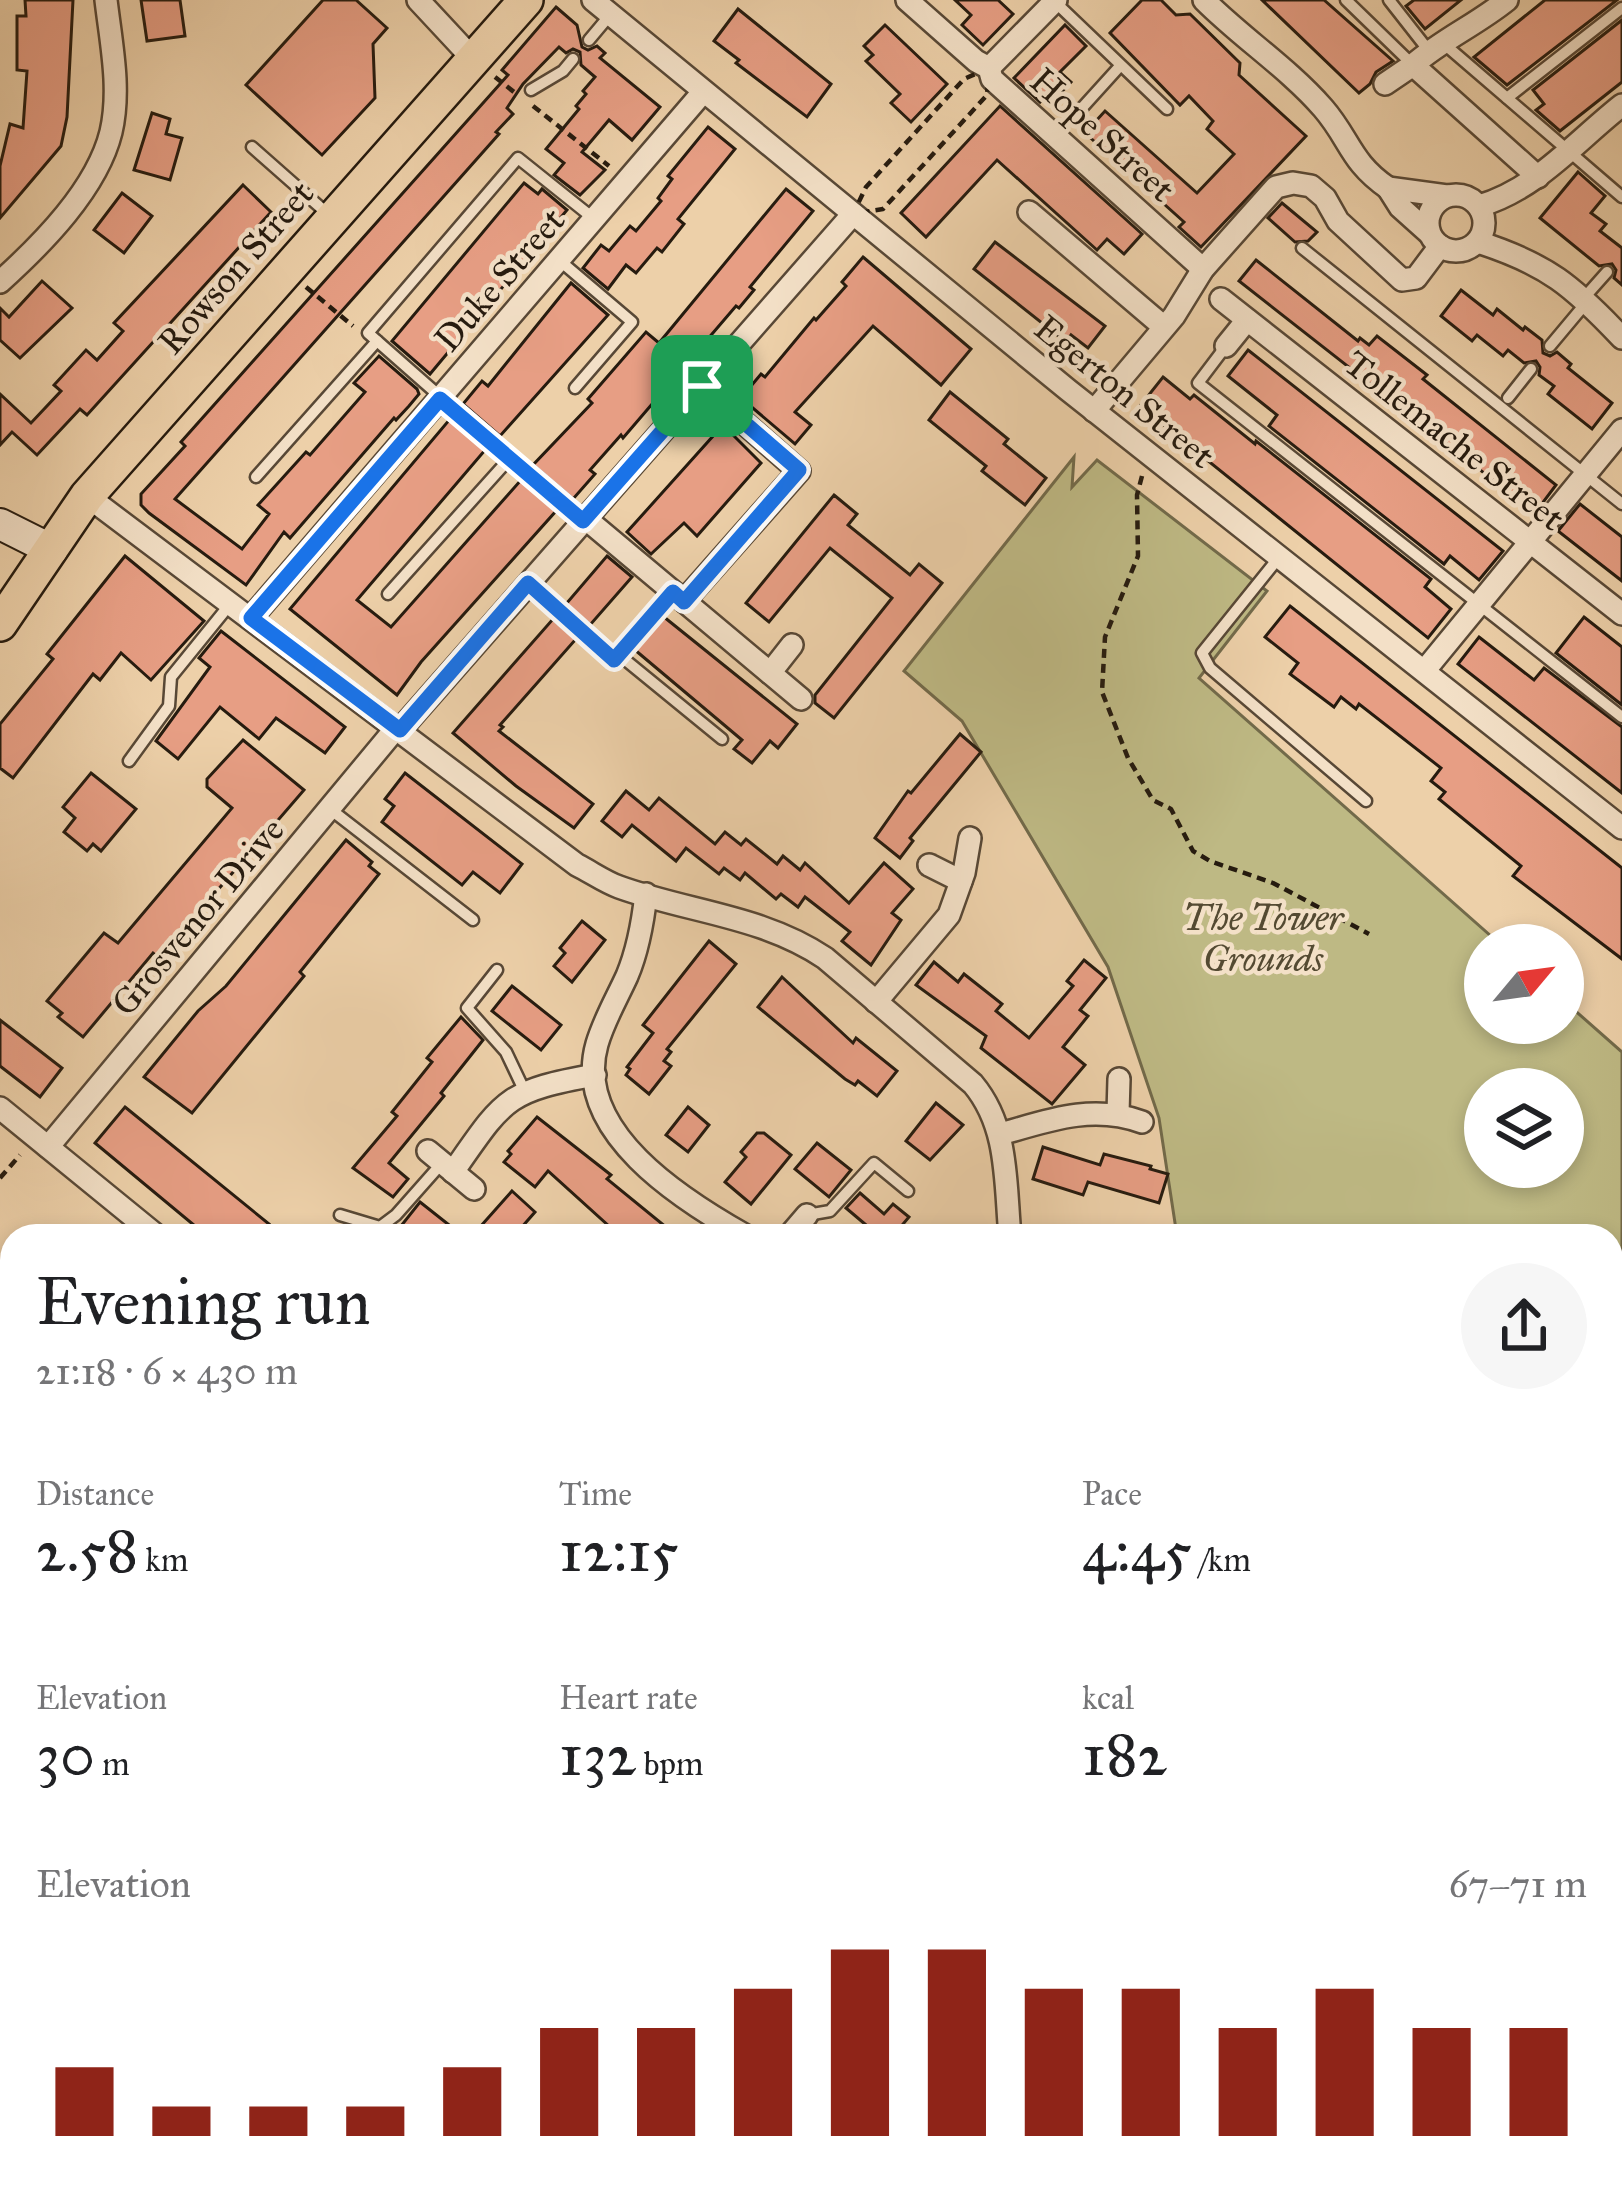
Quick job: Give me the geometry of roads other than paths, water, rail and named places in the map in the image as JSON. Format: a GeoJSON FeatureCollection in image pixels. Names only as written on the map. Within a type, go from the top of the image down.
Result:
{"type":"FeatureCollection","features":[{"type":"Feature","properties":{"kind":"main road","name":"Rowson Street"},"geometry":{"type":"LineString","coordinates":[[0,624],[87,496],[526,0]]}},
{"type":"Feature","properties":{"kind":"main road"},"geometry":{"type":"LineString","coordinates":[[0,524],[52,550]]}},
{"type":"Feature","properties":{"kind":"street"},"geometry":{"type":"LineString","coordinates":[[0,282],[64,213],[97,167],[110,134],[115,97],[106,0]]}},
{"type":"Feature","properties":{"kind":"street"},"geometry":{"type":"LineString","coordinates":[[418,0],[472,58]]}},
{"type":"Feature","properties":{"kind":"street","name":"Hope Street"},"geometry":{"type":"LineString","coordinates":[[908,0],[989,68],[992,79],[1203,269]]}},
{"type":"Feature","properties":{"kind":"street"},"geometry":{"type":"LineString","coordinates":[[1385,83],[1449,35],[1472,28],[1507,0]]}},
{"type":"Feature","properties":{"kind":"street"},"geometry":{"type":"LineString","coordinates":[[989,68],[1050,3]]}},
{"type":"Feature","properties":{"kind":"street"},"geometry":{"type":"LineString","coordinates":[[1217,4],[1324,109],[1367,174],[1388,188],[1400,207],[1434,240],[1461,252],[1478,242],[1485,227],[1479,206],[1460,195],[1388,188]]}},
{"type":"Feature","properties":{"kind":"street","name":"Egerton Street"},"geometry":{"type":"LineString","coordinates":[[601,7],[1094,410],[1622,828]]}},
{"type":"Feature","properties":{"kind":"street"},"geometry":{"type":"LineString","coordinates":[[1428,53],[1538,177]]}},
{"type":"Feature","properties":{"kind":"street","name":"Duke Street"},"geometry":{"type":"LineString","coordinates":[[251,618],[703,92]]}},
{"type":"Feature","properties":{"kind":"street"},"geometry":{"type":"LineString","coordinates":[[1479,206],[1505,198],[1538,177],[1622,105]]}},
{"type":"Feature","properties":{"kind":"street"},"geometry":{"type":"LineString","coordinates":[[1094,410],[1165,327],[1203,269],[1276,187],[1311,186],[1325,198],[1338,221],[1402,280],[1416,278],[1434,240],[1428,215],[1447,196]]}},
{"type":"Feature","properties":{"kind":"street"},"geometry":{"type":"LineString","coordinates":[[1029,212],[1165,327]]}},
{"type":"Feature","properties":{"kind":"street","name":"Grosvenor Drive"},"geometry":{"type":"LineString","coordinates":[[41,1142],[854,214]]}},
{"type":"Feature","properties":{"kind":"street"},"geometry":{"type":"LineString","coordinates":[[1478,242],[1524,257],[1560,278],[1622,338]]}},
{"type":"Feature","properties":{"kind":"street","name":"Tollemache Street"},"geometry":{"type":"LineString","coordinates":[[1221,299],[1622,614]]}},
{"type":"Feature","properties":{"kind":"street"},"geometry":{"type":"LineString","coordinates":[[1226,346],[1247,320]]}},
{"type":"Feature","properties":{"kind":"street"},"geometry":{"type":"LineString","coordinates":[[679,597],[799,470],[702,386]]}},
{"type":"Feature","properties":{"kind":"street"},"geometry":{"type":"LineString","coordinates":[[1425,670],[1622,430]]}},
{"type":"Feature","properties":{"kind":"street"},"geometry":{"type":"LineString","coordinates":[[87,496],[577,865],[618,887],[801,942],[986,1099],[1001,1135],[1009,1224]]}},
{"type":"Feature","properties":{"kind":"street"},"geometry":{"type":"LineString","coordinates":[[584,520],[801,699]]}},
{"type":"Feature","properties":{"kind":"street"},"geometry":{"type":"LineString","coordinates":[[770,674],[792,645]]}},
{"type":"Feature","properties":{"kind":"street"},"geometry":{"type":"LineString","coordinates":[[876,1002],[949,915],[970,838]]}},
{"type":"Feature","properties":{"kind":"street"},"geometry":{"type":"LineString","coordinates":[[929,865],[962,881]]}},
{"type":"Feature","properties":{"kind":"street"},"geometry":{"type":"LineString","coordinates":[[646,894],[629,970],[595,1050],[601,1110],[615,1137],[721,1224]]}},
{"type":"Feature","properties":{"kind":"street"},"geometry":{"type":"LineString","coordinates":[[474,1190],[441,1162],[496,1110],[525,1092],[595,1075]]}},
{"type":"Feature","properties":{"kind":"street"},"geometry":{"type":"LineString","coordinates":[[1118,1113],[1119,1079]]}},
{"type":"Feature","properties":{"kind":"street"},"geometry":{"type":"LineString","coordinates":[[0,1108],[142,1224]]}},
{"type":"Feature","properties":{"kind":"street"},"geometry":{"type":"LineString","coordinates":[[1001,1135],[1068,1115],[1118,1113],[1142,1122]]}},
{"type":"Feature","properties":{"kind":"street"},"geometry":{"type":"LineString","coordinates":[[799,1224],[807,1215]]}},
{"type":"Feature","properties":{"kind":"lane"},"geometry":{"type":"LineString","coordinates":[[1346,0],[1507,98],[1622,197]]}},
{"type":"Feature","properties":{"kind":"lane"},"geometry":{"type":"LineString","coordinates":[[1389,0],[1428,53]]}},
{"type":"Feature","properties":{"kind":"lane"},"geometry":{"type":"LineString","coordinates":[[1050,3],[1168,109]]}},
{"type":"Feature","properties":{"kind":"lane"},"geometry":{"type":"LineString","coordinates":[[589,40],[601,7]]}},
{"type":"Feature","properties":{"kind":"lane"},"geometry":{"type":"LineString","coordinates":[[1507,98],[1622,8]]}},
{"type":"Feature","properties":{"kind":"lane"},"geometry":{"type":"LineString","coordinates":[[531,90],[563,71],[573,59]]}},
{"type":"Feature","properties":{"kind":"lane"},"geometry":{"type":"LineString","coordinates":[[1072,119],[1120,66]]}},
{"type":"Feature","properties":{"kind":"lane"},"geometry":{"type":"LineString","coordinates":[[252,147],[331,217]]}},
{"type":"Feature","properties":{"kind":"lane"},"geometry":{"type":"LineString","coordinates":[[256,477],[518,158],[594,219]]}},
{"type":"Feature","properties":{"kind":"lane"},"geometry":{"type":"LineString","coordinates":[[1302,248],[1622,504]]}},
{"type":"Feature","properties":{"kind":"lane"},"geometry":{"type":"LineString","coordinates":[[559,260],[632,322],[575,388]]}},
{"type":"Feature","properties":{"kind":"lane"},"geometry":{"type":"LineString","coordinates":[[1550,346],[1607,272]]}},
{"type":"Feature","properties":{"kind":"lane"},"geometry":{"type":"LineString","coordinates":[[372,337],[584,520]]}},
{"type":"Feature","properties":{"kind":"lane"},"geometry":{"type":"LineString","coordinates":[[1226,346],[1198,383],[1622,717]]}},
{"type":"Feature","properties":{"kind":"lane"},"geometry":{"type":"LineString","coordinates":[[1508,398],[1531,369]]}},
{"type":"Feature","properties":{"kind":"lane"},"geometry":{"type":"LineString","coordinates":[[388,594],[510,458]]}},
{"type":"Feature","properties":{"kind":"lane"},"geometry":{"type":"LineString","coordinates":[[1280,556],[1202,652],[1210,668],[1366,800]]}},
{"type":"Feature","properties":{"kind":"lane"},"geometry":{"type":"LineString","coordinates":[[528,583],[614,660],[679,597]]}},
{"type":"Feature","properties":{"kind":"lane"},"geometry":{"type":"LineString","coordinates":[[129,761],[169,706],[171,677],[231,602]]}},
{"type":"Feature","properties":{"kind":"lane"},"geometry":{"type":"LineString","coordinates":[[618,654],[722,739]]}},
{"type":"Feature","properties":{"kind":"lane"},"geometry":{"type":"LineString","coordinates":[[330,809],[473,920]]}},
{"type":"Feature","properties":{"kind":"lane"},"geometry":{"type":"LineString","coordinates":[[497,970],[466,1008],[506,1052],[525,1092]]}},
{"type":"Feature","properties":{"kind":"lane"},"geometry":{"type":"LineString","coordinates":[[384,1224],[441,1162]]}},
{"type":"Feature","properties":{"kind":"lane"},"geometry":{"type":"LineString","coordinates":[[807,1215],[830,1211],[874,1163],[908,1191]]}},
{"type":"Feature","properties":{"kind":"lane"},"geometry":{"type":"LineString","coordinates":[[340,1214],[371,1224]]}},
{"type":"Feature","properties":{"kind":"park label","name":"The Tower Grounds"},"geometry":{"type":"Point","coordinates":[1263,938]}}]}
